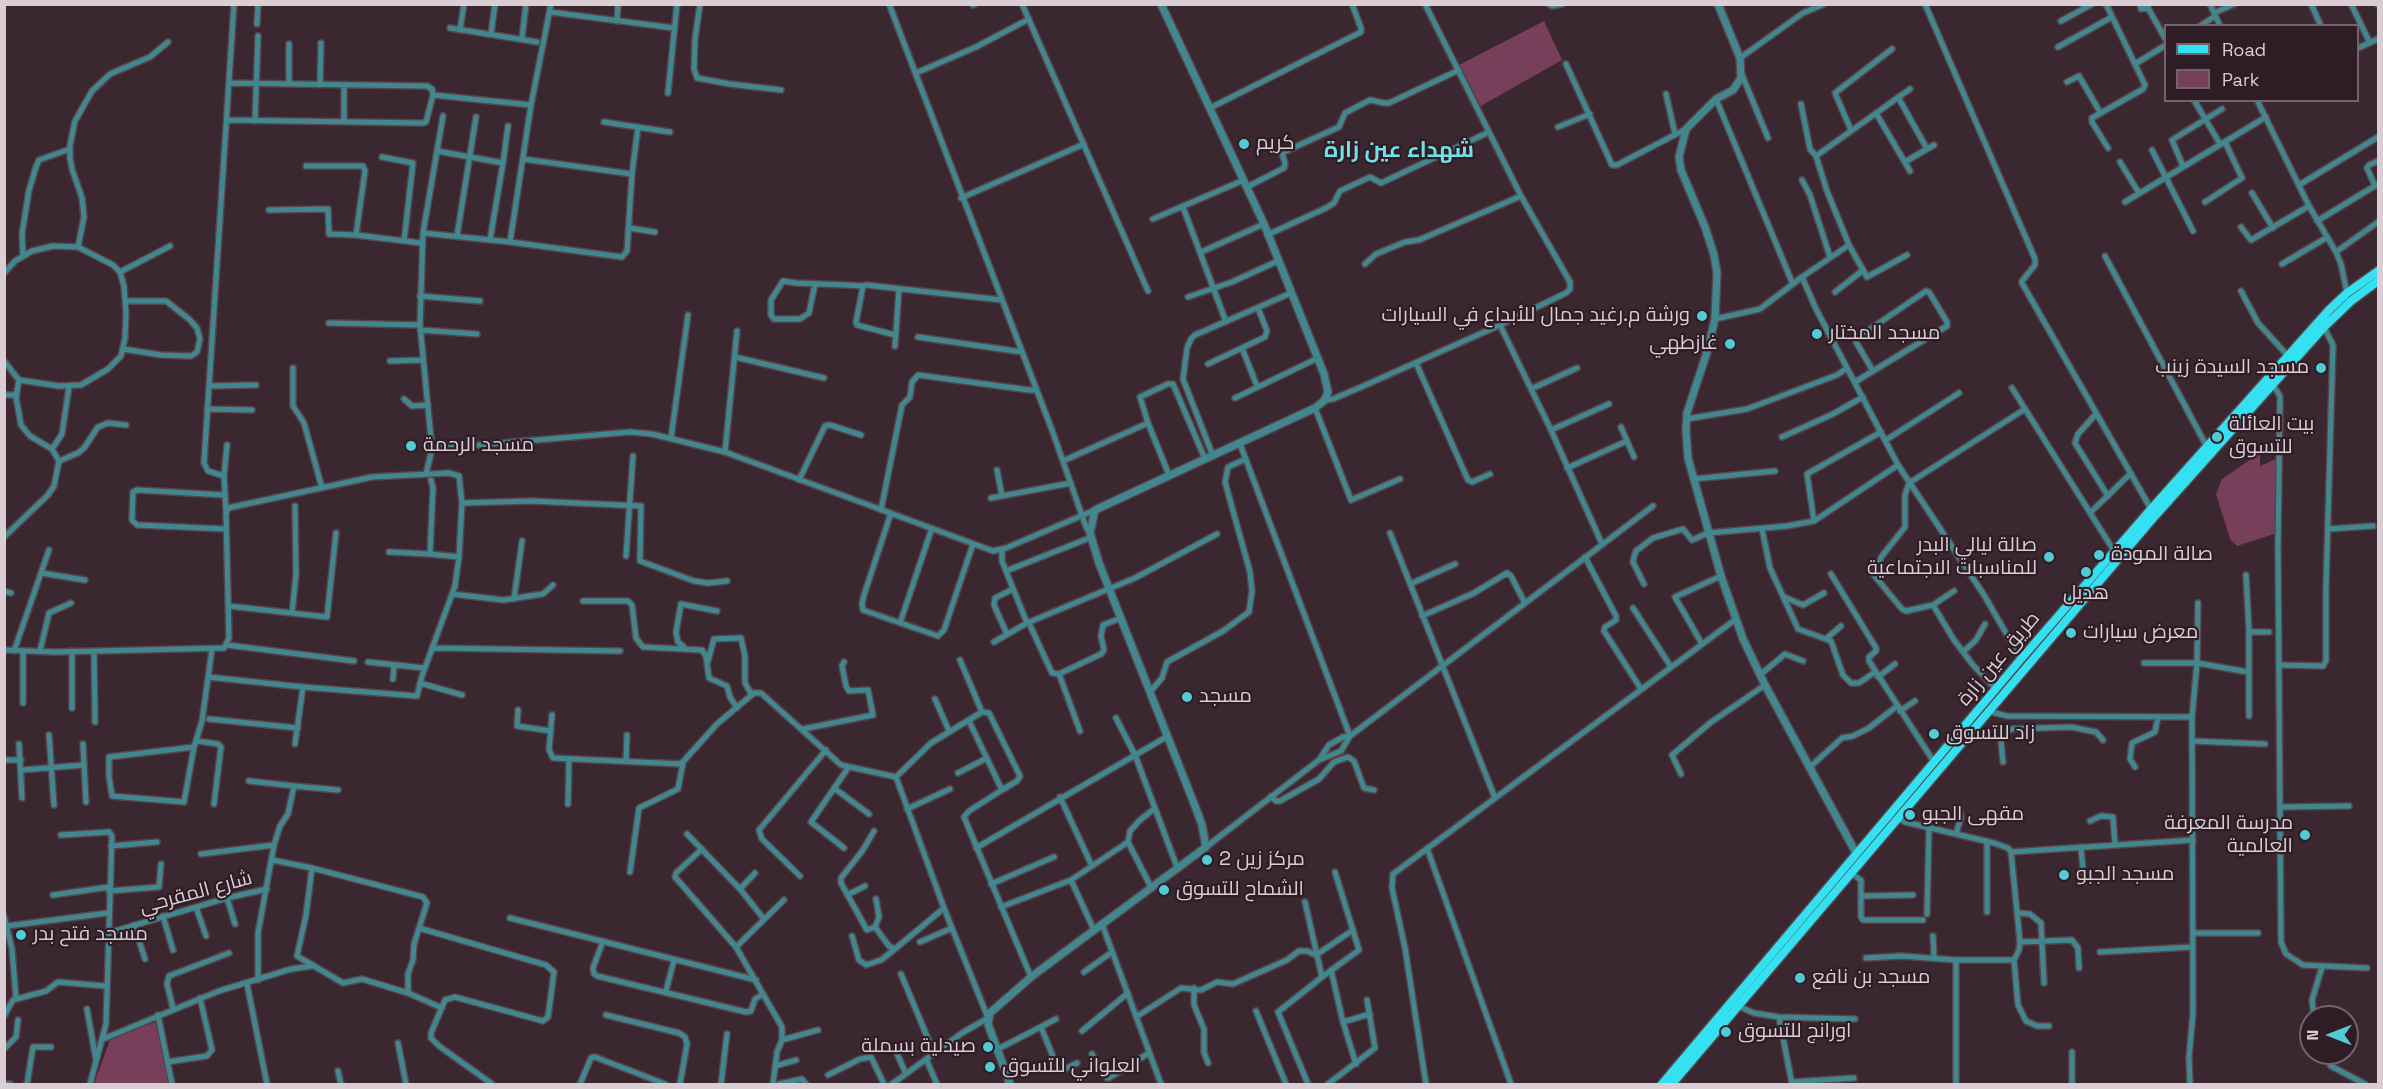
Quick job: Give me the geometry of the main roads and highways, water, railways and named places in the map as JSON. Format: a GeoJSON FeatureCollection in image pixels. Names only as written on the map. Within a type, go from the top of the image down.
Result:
{"type":"FeatureCollection","features":[{"type":"Feature","properties":{"kind":"main road","name":"طريق عين زارة"},"geometry":{"type":"LineString","coordinates":[[1662,1084],[1996,688],[2151,509],[2347,293],[2379,272]]}},
{"type":"Feature","properties":{"kind":"main road","name":"طريق عين زارة"},"geometry":{"type":"LineString","coordinates":[[1672,1084],[2156,516],[2324,327],[2351,301],[2379,281]]}},
{"type":"Feature","properties":{"kind":"place","name":"كريم"},"geometry":{"type":"Point","coordinates":[1244,144]}},
{"type":"Feature","properties":{"kind":"place","name":"ورشة م.رغيد جمال للأبداع في السيارات"},"geometry":{"type":"Point","coordinates":[1702,316]}},
{"type":"Feature","properties":{"kind":"place","name":"مسجد المختار"},"geometry":{"type":"Point","coordinates":[1817,334]}},
{"type":"Feature","properties":{"kind":"place","name":"غازطهي"},"geometry":{"type":"Point","coordinates":[1730,344]}},
{"type":"Feature","properties":{"kind":"place","name":"مسجد السيدة زينب"},"geometry":{"type":"Point","coordinates":[2321,368]}},
{"type":"Feature","properties":{"kind":"place","name":"بيت العائلة للتسوق"},"geometry":{"type":"Point","coordinates":[2217,437]}},
{"type":"Feature","properties":{"kind":"place","name":"مسجد الرحمة"},"geometry":{"type":"Point","coordinates":[411,446]}},
{"type":"Feature","properties":{"kind":"place","name":"صالة المودة"},"geometry":{"type":"Point","coordinates":[2099,555]}},
{"type":"Feature","properties":{"kind":"place","name":"صالة ليالي البدر للمناسبات الاجتماعية"},"geometry":{"type":"Point","coordinates":[2049,557]}},
{"type":"Feature","properties":{"kind":"place","name":"هديل"},"geometry":{"type":"Point","coordinates":[2086,572]}},
{"type":"Feature","properties":{"kind":"place","name":"معرض سيارات"},"geometry":{"type":"Point","coordinates":[2071,633]}},
{"type":"Feature","properties":{"kind":"place","name":"مسجد"},"geometry":{"type":"Point","coordinates":[1187,697]}},
{"type":"Feature","properties":{"kind":"place","name":"زاد للتسوق"},"geometry":{"type":"Point","coordinates":[1934,734]}},
{"type":"Feature","properties":{"kind":"place","name":"مقهى الجبو"},"geometry":{"type":"Point","coordinates":[1910,815]}},
{"type":"Feature","properties":{"kind":"place","name":"مدرسة المعرفة العالمية"},"geometry":{"type":"Point","coordinates":[2305,835]}},
{"type":"Feature","properties":{"kind":"place","name":"مركز زين 2"},"geometry":{"type":"Point","coordinates":[1207,860]}},
{"type":"Feature","properties":{"kind":"place","name":"مسجد الجبو"},"geometry":{"type":"Point","coordinates":[2064,875]}},
{"type":"Feature","properties":{"kind":"place","name":"الشماح للتسوق"},"geometry":{"type":"Point","coordinates":[1164,890]}},
{"type":"Feature","properties":{"kind":"place","name":"مسجد فتح بدر"},"geometry":{"type":"Point","coordinates":[21,935]}},
{"type":"Feature","properties":{"kind":"place","name":"مسجد بن نافع"},"geometry":{"type":"Point","coordinates":[1800,978]}},
{"type":"Feature","properties":{"kind":"place","name":"اورانج للتسوق"},"geometry":{"type":"Point","coordinates":[1726,1032]}},
{"type":"Feature","properties":{"kind":"place","name":"صيدلية بسملة"},"geometry":{"type":"Point","coordinates":[988,1047]}},
{"type":"Feature","properties":{"kind":"place","name":"العلواني للتسوق"},"geometry":{"type":"Point","coordinates":[990,1067]}},
{"type":"Feature","properties":{"kind":"district","name":"شهداء عين زارة"},"geometry":{"type":"Point","coordinates":[1399,151]}}]}
